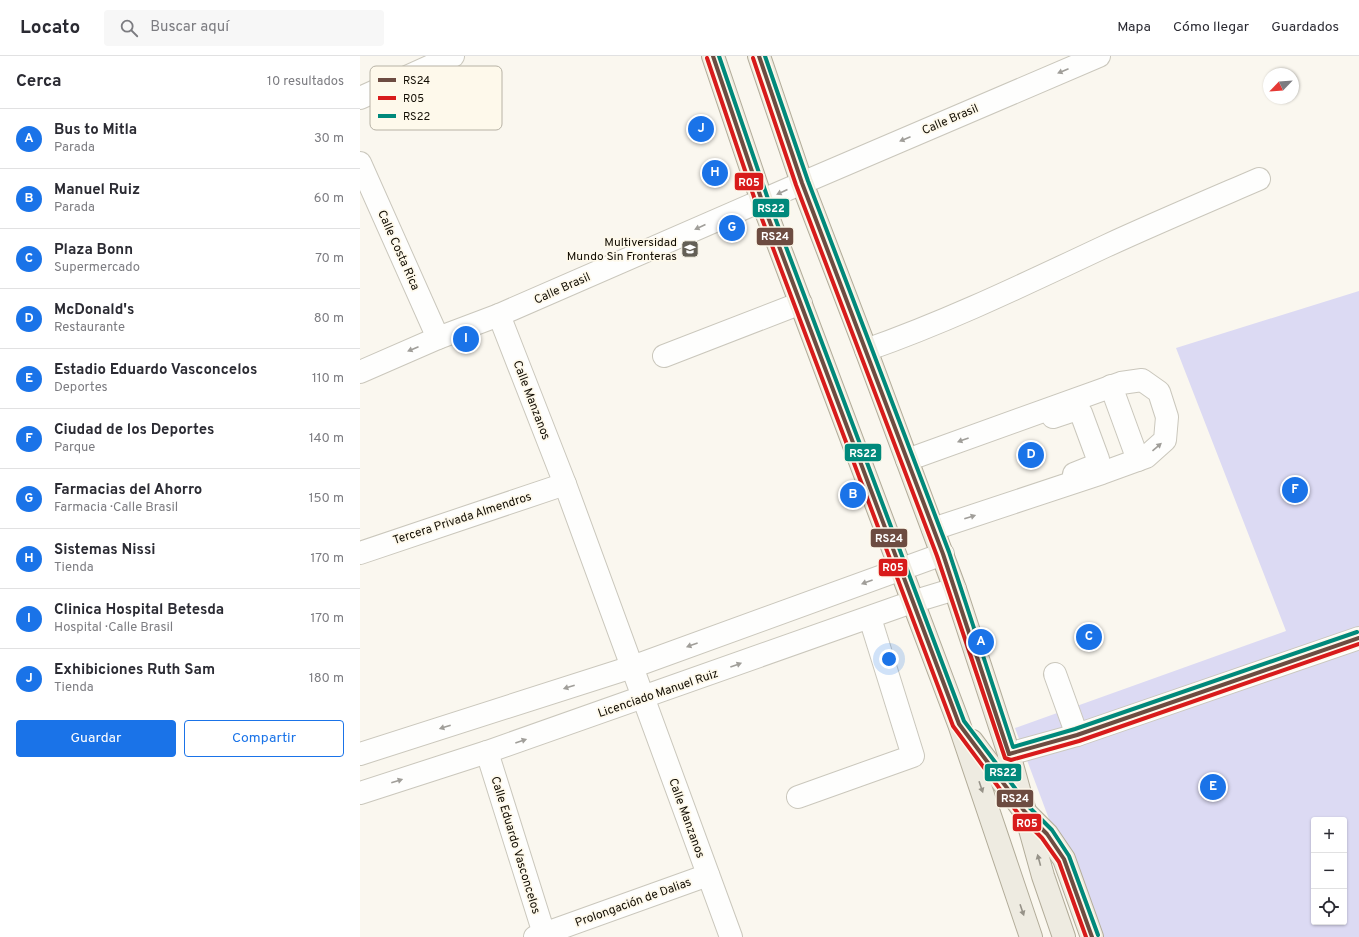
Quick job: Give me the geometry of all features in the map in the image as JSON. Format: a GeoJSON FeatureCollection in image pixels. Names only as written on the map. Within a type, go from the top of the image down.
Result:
{"type":"FeatureCollection","features":[{"type":"Feature","properties":{"kind":"main road"},"geometry":{"type":"LineString","coordinates":[[713,56],[762,201],[959,724],[1031,937]]}},
{"type":"Feature","properties":{"kind":"main road"},"geometry":{"type":"LineString","coordinates":[[759,56],[802,183],[943,554],[1009,754],[1043,876],[1064,937]]}},
{"type":"Feature","properties":{"kind":"main road"},"geometry":{"type":"LineString","coordinates":[[959,724],[1025,812],[1047,834],[1064,858],[1092,937]]}},
{"type":"Feature","properties":{"kind":"street"},"geometry":{"type":"LineString","coordinates":[[431,66],[453,56]]}},
{"type":"Feature","properties":{"kind":"street","name":"Calle Brasil"},"geometry":{"type":"LineString","coordinates":[[360,372],[438,338],[499,315],[1099,56]]}},
{"type":"Feature","properties":{"kind":"street"},"geometry":{"type":"LineString","coordinates":[[360,98],[370,93]]}},
{"type":"Feature","properties":{"kind":"street","name":"Calle Costa Rica"},"geometry":{"type":"LineString","coordinates":[[360,163],[438,338]]}},
{"type":"Feature","properties":{"kind":"street"},"geometry":{"type":"LineString","coordinates":[[866,350],[902,337],[985,302],[1113,243],[1258,179]]}},
{"type":"Feature","properties":{"kind":"street"},"geometry":{"type":"LineString","coordinates":[[664,356],[801,303]]}},
{"type":"Feature","properties":{"kind":"street","name":"Calle Manzanos"},"geometry":{"type":"LineString","coordinates":[[499,315],[565,484],[731,937]]}},
{"type":"Feature","properties":{"kind":"street"},"geometry":{"type":"LineString","coordinates":[[907,460],[1121,383],[1142,380],[1159,392],[1167,417],[1165,440],[1146,457],[933,529]]}},
{"type":"Feature","properties":{"kind":"street"},"geometry":{"type":"LineString","coordinates":[[1111,386],[1138,460]]}},
{"type":"Feature","properties":{"kind":"street"},"geometry":{"type":"LineString","coordinates":[[988,431],[995,433],[1003,432],[1074,410],[1081,413],[1098,460],[1094,466],[1017,495],[1009,499],[1003,506]]}},
{"type":"Feature","properties":{"kind":"street","name":"Tercera Privada Almendros"},"geometry":{"type":"LineString","coordinates":[[360,552],[565,484]]}},
{"type":"Feature","properties":{"kind":"street"},"geometry":{"type":"LineString","coordinates":[[360,754],[632,667],[943,554]]}},
{"type":"Feature","properties":{"kind":"street","name":"Licenciado Manuel Ruiz"},"geometry":{"type":"LineString","coordinates":[[360,793],[487,752],[912,602],[955,589]]}},
{"type":"Feature","properties":{"kind":"street"},"geometry":{"type":"LineString","coordinates":[[798,797],[913,756],[870,618]]}},
{"type":"Feature","properties":{"kind":"street"},"geometry":{"type":"LineString","coordinates":[[1009,754],[1077,735],[1359,638]]}},
{"type":"Feature","properties":{"kind":"street"},"geometry":{"type":"LineString","coordinates":[[1055,674],[1077,735]]}},
{"type":"Feature","properties":{"kind":"street","name":"Calle Eduardo Vasconcelos"},"geometry":{"type":"LineString","coordinates":[[487,752],[542,936]]}},
{"type":"Feature","properties":{"kind":"street","name":"Prolongación de Dalias"},"geometry":{"type":"LineString","coordinates":[[542,936],[708,875]]}},
{"type":"Feature","properties":{"kind":"shaded area"},"geometry":{"type":"Polygon","coordinates":[[[1359,291],[1359,937],[1093,937],[1015,728],[1286,631],[1176,348],[1359,291]]]}},
{"type":"Feature","properties":{"kind":"transit line","name":"RS24"},"geometry":{"type":"LineString","coordinates":[[713,56],[762,201],[959,724],[1025,812],[1047,834],[1064,859],[1092,937]]}},
{"type":"Feature","properties":{"kind":"transit line","name":"RS22"},"geometry":{"type":"LineString","coordinates":[[719,56],[768,199],[964,721],[1030,808],[1052,830],[1069,856],[1098,935]]}},
{"type":"Feature","properties":{"kind":"transit line","name":"RS24"},"geometry":{"type":"LineString","coordinates":[[759,56],[802,183],[943,554],[1009,754]]}},
{"type":"Feature","properties":{"kind":"transit line","name":"RS22"},"geometry":{"type":"LineString","coordinates":[[765,56],[808,181],[949,552],[1013,747],[1075,729],[1357,632]]}},
{"type":"Feature","properties":{"kind":"transit line","name":"R05"},"geometry":{"type":"LineString","coordinates":[[707,58],[756,203],[953,726],[1020,816],[1042,838],[1059,862],[1086,937]]}},
{"type":"Feature","properties":{"kind":"transit line","name":"R05"},"geometry":{"type":"LineString","coordinates":[[753,58],[796,185],[937,556],[1005,758],[1011,760],[1079,741],[1359,644]]}},
{"type":"Feature","properties":{"kind":"transit line","name":"RS24"},"geometry":{"type":"LineString","coordinates":[[1009,754],[1077,735],[1359,638]]}},
{"type":"Feature","properties":{"kind":"place","name":"Exhibiciones Ruth Sam"},"geometry":{"type":"Point","coordinates":[701,129]}},
{"type":"Feature","properties":{"kind":"place","name":"Sistemas Nissi"},"geometry":{"type":"Point","coordinates":[715,173]}},
{"type":"Feature","properties":{"kind":"place","name":"Farmacias del Ahorro"},"geometry":{"type":"Point","coordinates":[732,228]}},
{"type":"Feature","properties":{"kind":"place","name":"Multiversidad Mundo Sin Fronteras"},"geometry":{"type":"Point","coordinates":[690,249]}},
{"type":"Feature","properties":{"kind":"place","name":"Clinica Hospital Betesda"},"geometry":{"type":"Point","coordinates":[466,339]}},
{"type":"Feature","properties":{"kind":"place","name":"McDonald's"},"geometry":{"type":"Point","coordinates":[1031,455]}},
{"type":"Feature","properties":{"kind":"place","name":"Ciudad de los Deportes"},"geometry":{"type":"Point","coordinates":[1295,490]}},
{"type":"Feature","properties":{"kind":"place","name":"Manuel Ruiz"},"geometry":{"type":"Point","coordinates":[853,495]}},
{"type":"Feature","properties":{"kind":"place","name":"Plaza Bonn"},"geometry":{"type":"Point","coordinates":[1089,637]}},
{"type":"Feature","properties":{"kind":"place","name":"Bus to Mitla"},"geometry":{"type":"Point","coordinates":[981,642]}},
{"type":"Feature","properties":{"kind":"place","name":"Estadio Eduardo Vasconcelos"},"geometry":{"type":"Point","coordinates":[1213,787]}}]}
